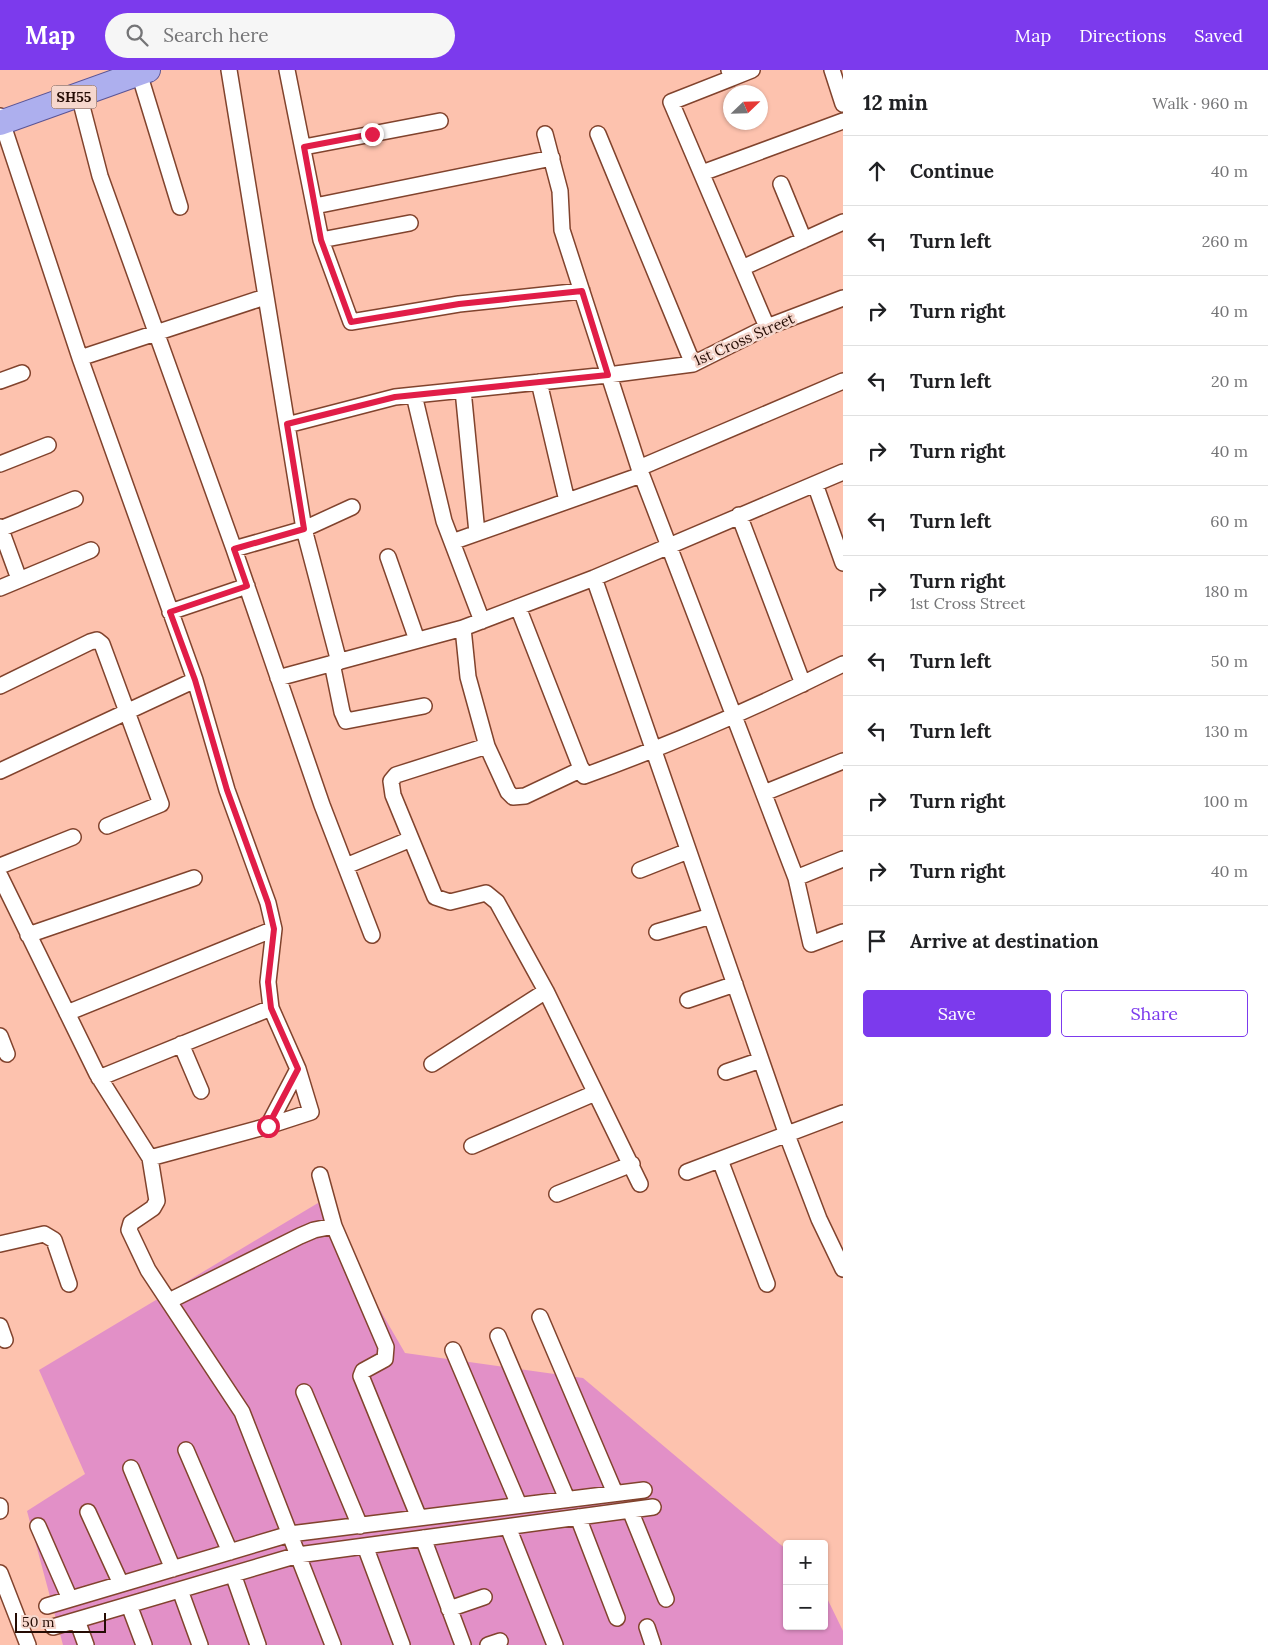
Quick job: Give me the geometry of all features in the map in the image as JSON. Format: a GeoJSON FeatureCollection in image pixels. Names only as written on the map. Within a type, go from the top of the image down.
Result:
{"type":"FeatureCollection","features":[{"type":"Feature","properties":{"kind":"main road","name":"SH55"},"geometry":{"type":"LineString","coordinates":[[1,117],[104,70]]}},
{"type":"Feature","properties":{"kind":"main road","name":"SH55"},"geometry":{"type":"LineString","coordinates":[[1,117],[79,95],[144,72]]}},
{"type":"Feature","properties":{"kind":"street"},"geometry":{"type":"LineString","coordinates":[[229,70],[304,529],[336,663],[342,712],[346,721],[424,706]]}},
{"type":"Feature","properties":{"kind":"street"},"geometry":{"type":"LineString","coordinates":[[287,70],[304,147],[321,240],[351,322],[459,304],[582,291]]}},
{"type":"Feature","properties":{"kind":"street"},"geometry":{"type":"LineString","coordinates":[[752,70],[731,74],[671,102],[767,327]]}},
{"type":"Feature","properties":{"kind":"street"},"geometry":{"type":"LineString","coordinates":[[832,70],[843,104]]}},
{"type":"Feature","properties":{"kind":"street"},"geometry":{"type":"LineString","coordinates":[[144,72],[180,207]]}},
{"type":"Feature","properties":{"kind":"street"},"geometry":{"type":"LineString","coordinates":[[79,95],[100,176],[234,549],[278,678],[372,936]]}},
{"type":"Feature","properties":{"kind":"street"},"geometry":{"type":"LineString","coordinates":[[1,117],[80,358],[195,680],[227,790],[268,903],[274,929],[268,982],[271,1008],[298,1069],[311,1112],[268,1126],[150,1158]]}},
{"type":"Feature","properties":{"kind":"street"},"geometry":{"type":"LineString","coordinates":[[304,147],[440,121]]}},
{"type":"Feature","properties":{"kind":"street"},"geometry":{"type":"LineString","coordinates":[[702,173],[843,121]]}},
{"type":"Feature","properties":{"kind":"street"},"geometry":{"type":"LineString","coordinates":[[545,134],[560,191],[562,230],[608,375],[640,471],[670,545],[796,878],[812,944],[843,932]]}},
{"type":"Feature","properties":{"kind":"street"},"geometry":{"type":"LineString","coordinates":[[598,134],[693,364]]}},
{"type":"Feature","properties":{"kind":"street"},"geometry":{"type":"LineString","coordinates":[[315,206],[552,158]]}},
{"type":"Feature","properties":{"kind":"street"},"geometry":{"type":"LineString","coordinates":[[781,184],[804,240]]}},
{"type":"Feature","properties":{"kind":"street"},"geometry":{"type":"LineString","coordinates":[[742,268],[843,222]]}},
{"type":"Feature","properties":{"kind":"street"},"geometry":{"type":"LineString","coordinates":[[321,240],[410,223]]}},
{"type":"Feature","properties":{"kind":"street"},"geometry":{"type":"LineString","coordinates":[[80,358],[265,297]]}},
{"type":"Feature","properties":{"kind":"street","name":"1st Cross Street"},"geometry":{"type":"LineString","coordinates":[[287,424],[395,397],[608,375],[693,364],[767,327],[843,298]]}},
{"type":"Feature","properties":{"kind":"street"},"geometry":{"type":"LineString","coordinates":[[0,381],[22,373]]}},
{"type":"Feature","properties":{"kind":"street"},"geometry":{"type":"LineString","coordinates":[[452,542],[567,501],[640,471],[843,381]]}},
{"type":"Feature","properties":{"kind":"street"},"geometry":{"type":"LineString","coordinates":[[539,382],[567,501]]}},
{"type":"Feature","properties":{"kind":"street"},"geometry":{"type":"LineString","coordinates":[[462,390],[477,533]]}},
{"type":"Feature","properties":{"kind":"street"},"geometry":{"type":"LineString","coordinates":[[414,395],[444,521],[482,621]]}},
{"type":"Feature","properties":{"kind":"street"},"geometry":{"type":"LineString","coordinates":[[0,464],[48,445]]}},
{"type":"Feature","properties":{"kind":"street"},"geometry":{"type":"LineString","coordinates":[[278,678],[463,628],[594,578],[843,472]]}},
{"type":"Feature","properties":{"kind":"street"},"geometry":{"type":"LineString","coordinates":[[815,484],[843,563]]}},
{"type":"Feature","properties":{"kind":"street"},"geometry":{"type":"LineString","coordinates":[[19,580],[0,528],[75,499]]}},
{"type":"Feature","properties":{"kind":"street"},"geometry":{"type":"LineString","coordinates":[[234,549],[304,529],[352,506]]}},
{"type":"Feature","properties":{"kind":"street"},"geometry":{"type":"LineString","coordinates":[[739,515],[803,684]]}},
{"type":"Feature","properties":{"kind":"street"},"geometry":{"type":"LineString","coordinates":[[0,588],[91,550]]}},
{"type":"Feature","properties":{"kind":"street"},"geometry":{"type":"LineString","coordinates":[[388,557],[417,640]]}},
{"type":"Feature","properties":{"kind":"street"},"geometry":{"type":"LineString","coordinates":[[594,578],[787,1135],[819,1219],[843,1269]]}},
{"type":"Feature","properties":{"kind":"street"},"geometry":{"type":"LineString","coordinates":[[170,612],[247,586]]}},
{"type":"Feature","properties":{"kind":"street"},"geometry":{"type":"LineString","coordinates":[[518,607],[584,776],[654,751],[734,716],[843,664]]}},
{"type":"Feature","properties":{"kind":"street"},"geometry":{"type":"LineString","coordinates":[[463,628],[468,677],[487,746],[508,792],[514,797],[525,796],[582,769]]}},
{"type":"Feature","properties":{"kind":"street"},"geometry":{"type":"LineString","coordinates":[[0,686],[90,642],[97,640],[106,650],[125,712],[160,804],[107,826]]}},
{"type":"Feature","properties":{"kind":"street"},"geometry":{"type":"LineString","coordinates":[[0,771],[195,680]]}},
{"type":"Feature","properties":{"kind":"street"},"geometry":{"type":"LineString","coordinates":[[487,746],[396,774],[391,781],[393,795],[435,897],[457,901],[481,893],[491,895],[546,991],[595,1093],[632,1164],[640,1184]]}},
{"type":"Feature","properties":{"kind":"street"},"geometry":{"type":"LineString","coordinates":[[764,793],[843,761]]}},
{"type":"Feature","properties":{"kind":"street"},"geometry":{"type":"LineString","coordinates":[[0,866],[73,837]]}},
{"type":"Feature","properties":{"kind":"street"},"geometry":{"type":"LineString","coordinates":[[346,866],[411,839]]}},
{"type":"Feature","properties":{"kind":"street"},"geometry":{"type":"LineString","coordinates":[[640,870],[688,851]]}},
{"type":"Feature","properties":{"kind":"street"},"geometry":{"type":"LineString","coordinates":[[796,878],[843,858]]}},
{"type":"Feature","properties":{"kind":"street"},"geometry":{"type":"LineString","coordinates":[[0,876],[99,1078],[150,1158],[157,1201],[153,1208],[131,1223],[129,1230],[148,1270],[242,1412],[333,1645]]}},
{"type":"Feature","properties":{"kind":"street"},"geometry":{"type":"LineString","coordinates":[[28,934],[194,878]]}},
{"type":"Feature","properties":{"kind":"street"},"geometry":{"type":"LineString","coordinates":[[657,932],[711,916]]}},
{"type":"Feature","properties":{"kind":"street"},"geometry":{"type":"LineString","coordinates":[[67,1013],[274,929]]}},
{"type":"Feature","properties":{"kind":"street"},"geometry":{"type":"LineString","coordinates":[[688,1000],[734,984]]}},
{"type":"Feature","properties":{"kind":"street"},"geometry":{"type":"LineString","coordinates":[[432,1064],[546,991]]}},
{"type":"Feature","properties":{"kind":"street"},"geometry":{"type":"LineString","coordinates":[[99,1078],[271,1008]]}},
{"type":"Feature","properties":{"kind":"street"},"geometry":{"type":"LineString","coordinates":[[0,1036],[7,1054]]}},
{"type":"Feature","properties":{"kind":"street"},"geometry":{"type":"LineString","coordinates":[[181,1044],[202,1091]]}},
{"type":"Feature","properties":{"kind":"street"},"geometry":{"type":"LineString","coordinates":[[726,1072],[761,1060]]}},
{"type":"Feature","properties":{"kind":"street"},"geometry":{"type":"LineString","coordinates":[[268,1126],[298,1069]]}},
{"type":"Feature","properties":{"kind":"street"},"geometry":{"type":"LineString","coordinates":[[472,1146],[595,1093]]}},
{"type":"Feature","properties":{"kind":"street"},"geometry":{"type":"LineString","coordinates":[[687,1172],[843,1113]]}},
{"type":"Feature","properties":{"kind":"street"},"geometry":{"type":"LineString","coordinates":[[720,1160],[767,1284]]}},
{"type":"Feature","properties":{"kind":"street"},"geometry":{"type":"LineString","coordinates":[[557,1194],[632,1164]]}},
{"type":"Feature","properties":{"kind":"street"},"geometry":{"type":"LineString","coordinates":[[320,1175],[334,1226],[386,1347],[385,1359],[363,1371],[361,1376],[419,1518]]}},
{"type":"Feature","properties":{"kind":"street"},"geometry":{"type":"LineString","coordinates":[[169,1301],[214,1286],[300,1236],[314,1230],[334,1226]]}},
{"type":"Feature","properties":{"kind":"street"},"geometry":{"type":"LineString","coordinates":[[0,1244],[44,1234],[49,1236],[54,1240],[69,1284]]}},
{"type":"Feature","properties":{"kind":"street"},"geometry":{"type":"LineString","coordinates":[[540,1317],[615,1493]]}},
{"type":"Feature","properties":{"kind":"street"},"geometry":{"type":"LineString","coordinates":[[498,1336],[568,1499]]}},
{"type":"Feature","properties":{"kind":"street"},"geometry":{"type":"LineString","coordinates":[[453,1350],[519,1505]]}},
{"type":"Feature","properties":{"kind":"street"},"geometry":{"type":"LineString","coordinates":[[304,1392],[360,1526]]}},
{"type":"Feature","properties":{"kind":"street"},"geometry":{"type":"LineString","coordinates":[[186,1450],[230,1552]]}},
{"type":"Feature","properties":{"kind":"street"},"geometry":{"type":"LineString","coordinates":[[131,1468],[173,1569]]}},
{"type":"Feature","properties":{"kind":"street"},"geometry":{"type":"LineString","coordinates":[[47,1606],[290,1534],[644,1490]]}},
{"type":"Feature","properties":{"kind":"street"},"geometry":{"type":"LineString","coordinates":[[0,1506],[0,1511]]}},
{"type":"Feature","properties":{"kind":"street"},"geometry":{"type":"LineString","coordinates":[[53,1627],[298,1555],[653,1507]]}},
{"type":"Feature","properties":{"kind":"street"},"geometry":{"type":"LineString","coordinates":[[630,1510],[666,1599]]}},
{"type":"Feature","properties":{"kind":"street"},"geometry":{"type":"LineString","coordinates":[[88,1512],[121,1584]]}},
{"type":"Feature","properties":{"kind":"street"},"geometry":{"type":"LineString","coordinates":[[578,1517],[617,1618]]}},
{"type":"Feature","properties":{"kind":"street"},"geometry":{"type":"LineString","coordinates":[[396,1521],[405,1541]]}},
{"type":"Feature","properties":{"kind":"street"},"geometry":{"type":"LineString","coordinates":[[38,1526],[70,1599]]}},
{"type":"Feature","properties":{"kind":"street"},"geometry":{"type":"LineString","coordinates":[[508,1527],[555,1645]]}},
{"type":"Feature","properties":{"kind":"street"},"geometry":{"type":"LineString","coordinates":[[423,1538],[463,1645]]}},
{"type":"Feature","properties":{"kind":"street"},"geometry":{"type":"LineString","coordinates":[[365,1546],[402,1645]]}},
{"type":"Feature","properties":{"kind":"street"},"geometry":{"type":"LineString","coordinates":[[0,1573],[28,1645]]}},
{"type":"Feature","properties":{"kind":"street"},"geometry":{"type":"LineString","coordinates":[[233,1574],[258,1645]]}},
{"type":"Feature","properties":{"kind":"street"},"geometry":{"type":"LineString","coordinates":[[180,1590],[200,1645]]}},
{"type":"Feature","properties":{"kind":"street"},"geometry":{"type":"LineString","coordinates":[[449,1609],[484,1597]]}},
{"type":"Feature","properties":{"kind":"street"},"geometry":{"type":"LineString","coordinates":[[129,1605],[144,1645]]}},
{"type":"Feature","properties":{"kind":"street"},"geometry":{"type":"LineString","coordinates":[[77,1620],[86,1645]]}},
{"type":"Feature","properties":{"kind":"street"},"geometry":{"type":"LineString","coordinates":[[647,1627],[653,1645]]}},
{"type":"Feature","properties":{"kind":"shaded area"},"geometry":{"type":"Polygon","coordinates":[[[318,1203],[405,1353],[583,1378],[783,1547],[783,1630],[828,1630],[828,1600],[843,1631],[843,1645],[63,1645],[27,1511],[85,1474],[39,1370],[318,1203]]]}},
{"type":"Feature","properties":{"kind":"route"},"geometry":{"type":"LineString","coordinates":[[268,1126],[298,1069],[271,1008],[268,982],[274,929],[268,903],[227,790],[195,680],[170,612],[247,586],[234,549],[304,529],[287,424],[395,397],[608,375],[582,291],[459,304],[351,322],[321,240],[304,147],[372,134]]}}]}
